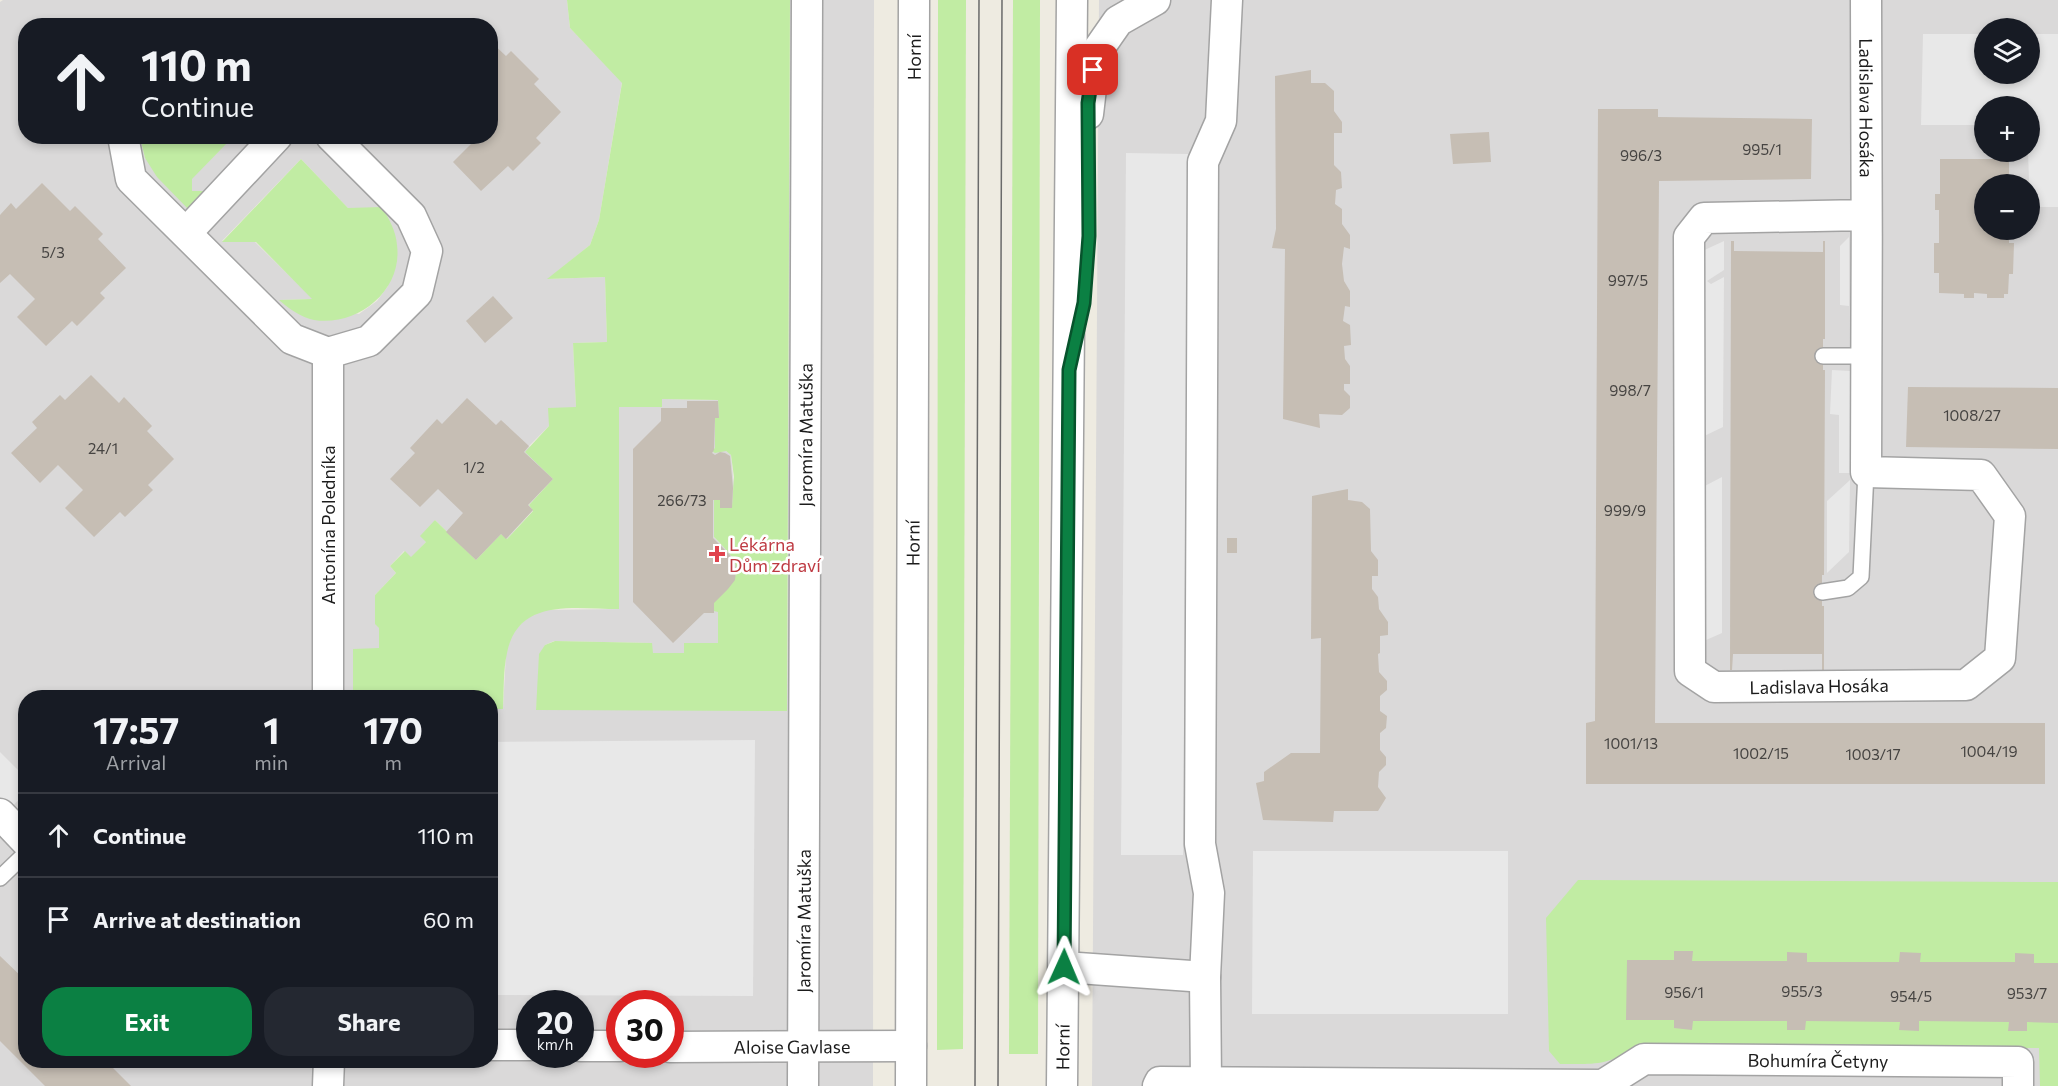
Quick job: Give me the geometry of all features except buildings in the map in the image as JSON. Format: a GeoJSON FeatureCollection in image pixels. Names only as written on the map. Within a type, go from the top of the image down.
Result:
{"type":"FeatureCollection","features":[{"type":"Feature","properties":{"kind":"street","name":"Jaromíra Matuška"},"geometry":{"type":"LineString","coordinates":[[803,1086],[807,0]]}},
{"type":"Feature","properties":{"kind":"street","name":"Horní"},"geometry":{"type":"LineString","coordinates":[[911,1086],[914,0]]}},
{"type":"Feature","properties":{"kind":"street","name":"Horní"},"geometry":{"type":"LineString","coordinates":[[1062,1086],[1072,0]]}},
{"type":"Feature","properties":{"kind":"street"},"geometry":{"type":"LineString","coordinates":[[1069,370],[1084,303],[1089,236],[1088,103],[1095,54],[1118,21],[1155,0]]}},
{"type":"Feature","properties":{"kind":"street"},"geometry":{"type":"LineString","coordinates":[[1206,1083],[1205,977],[1209,893],[1200,844],[1203,162],[1221,122],[1227,0]]}},
{"type":"Feature","properties":{"kind":"street","name":"Ladislava Hosáka"},"geometry":{"type":"LineString","coordinates":[[1866,0],[1866,215],[1866,472],[1981,475],[2010,516],[2000,658],[1966,685],[1714,687],[1690,671],[1689,237],[1704,218],[1866,215]]}},
{"type":"Feature","properties":{"kind":"street"},"geometry":{"type":"LineString","coordinates":[[124,144],[131,179],[292,339],[328,353],[369,341],[417,293],[427,251],[411,216],[339,144]]}},
{"type":"Feature","properties":{"kind":"street"},"geometry":{"type":"LineString","coordinates":[[186,233],[269,144]]}},
{"type":"Feature","properties":{"kind":"street","name":"Antonína Poledníka"},"geometry":{"type":"LineString","coordinates":[[328,353],[328,690]]}},
{"type":"Feature","properties":{"kind":"street"},"geometry":{"type":"LineString","coordinates":[[0,814],[18,833]]}},
{"type":"Feature","properties":{"kind":"street"},"geometry":{"type":"LineString","coordinates":[[1064,967],[1205,977]]}},
{"type":"Feature","properties":{"kind":"street"},"geometry":{"type":"LineString","coordinates":[[498,1045],[516,1046]]}},
{"type":"Feature","properties":{"kind":"street","name":"Aloise Gavlase"},"geometry":{"type":"LineString","coordinates":[[684,1047],[912,1046]]}},
{"type":"Feature","properties":{"kind":"street","name":"Bohumíra Četyny"},"geometry":{"type":"LineString","coordinates":[[1158,1086],[1160,1082],[1603,1086],[1644,1059],[2018,1062],[2018,1086]]}},
{"type":"Feature","properties":{"kind":"street"},"geometry":{"type":"LineString","coordinates":[[328,1068],[328,1086]]}},
{"type":"Feature","properties":{"kind":"lane"},"geometry":{"type":"LineString","coordinates":[[1823,356],[1866,356]]}},
{"type":"Feature","properties":{"kind":"lane"},"geometry":{"type":"LineString","coordinates":[[1822,592],[1848,588],[1861,577],[1866,472]]}},
{"type":"Feature","properties":{"kind":"lane"},"geometry":{"type":"LineString","coordinates":[[0,878],[18,861]]}},
{"type":"Feature","properties":{"kind":"shaded area"},"geometry":{"type":"Polygon","coordinates":[[[3,0],[567,0],[570,28],[622,82],[599,220],[590,245],[548,279],[605,277],[607,342],[573,343],[576,407],[549,426],[529,446],[553,479],[529,505],[533,510],[507,539],[502,534],[476,560],[435,520],[426,542],[411,558],[404,551],[390,566],[396,573],[375,595],[379,649],[353,650],[353,690],[18,690],[18,1068],[498,1068],[498,709],[503,709],[506,654],[512,633],[528,617],[544,610],[619,609],[619,407],[662,407],[662,399],[719,400],[719,417],[715,417],[715,448],[731,455],[734,486],[732,506],[714,537],[731,554],[737,570],[735,579],[718,612],[718,644],[684,643],[684,653],[652,653],[652,643],[554,641],[545,645],[536,709],[787,710],[790,0],[874,0],[873,1086],[0,1086],[0,2],[3,0]],[[301,159],[222,241],[255,242],[313,299],[280,300],[359,314],[377,301],[388,286],[348,208],[301,159]]]}},
{"type":"Feature","properties":{"kind":"shaded area"},"geometry":{"type":"Polygon","coordinates":[[[1099,0],[2058,0],[2058,1086],[1092,1086],[1099,0]]]}},
{"type":"Feature","properties":{"kind":"shaded area"},"geometry":{"type":"Polygon","coordinates":[[[1923,34],[1974,34],[1974,84],[2040,84],[2040,34],[2058,34],[2058,207],[2040,207],[2040,174],[2029,174],[2028,162],[2040,162],[2040,96],[1974,96],[1974,125],[1921,125],[1923,34]]]}},
{"type":"Feature","properties":{"kind":"shaded area"},"geometry":{"type":"Polygon","coordinates":[[[1126,153],[1188,154],[1183,855],[1121,855],[1126,153]]]}},
{"type":"Feature","properties":{"kind":"shaded area"},"geometry":{"type":"Polygon","coordinates":[[[1849,237],[1849,306],[1840,305],[1840,246],[1849,237]]]}},
{"type":"Feature","properties":{"kind":"shaded area"},"geometry":{"type":"Polygon","coordinates":[[[1724,241],[1724,270],[1707,281],[1711,284],[1724,277],[1723,427],[1698,439],[1698,253],[1724,241]]]}},
{"type":"Feature","properties":{"kind":"shaded area"},"geometry":{"type":"Polygon","coordinates":[[[1832,370],[1850,371],[1850,473],[1839,473],[1839,415],[1830,414],[1832,370]]]}},
{"type":"Feature","properties":{"kind":"shaded area"},"geometry":{"type":"Polygon","coordinates":[[[1722,477],[1722,633],[1697,644],[1699,489],[1722,477]]]}},
{"type":"Feature","properties":{"kind":"shaded area"},"geometry":{"type":"Polygon","coordinates":[[[1850,480],[1849,552],[1827,573],[1827,501],[1850,480]]]}},
{"type":"Feature","properties":{"kind":"shaded area"},"geometry":{"type":"Polygon","coordinates":[[[755,740],[753,996],[684,996],[684,990],[606,990],[606,995],[594,995],[594,990],[516,990],[516,995],[498,995],[498,742],[755,740]]]}},
{"type":"Feature","properties":{"kind":"shaded area"},"geometry":{"type":"Polygon","coordinates":[[[0,752],[18,770],[18,801],[2,816],[0,814],[0,752]]]}},
{"type":"Feature","properties":{"kind":"shaded area"},"geometry":{"type":"Polygon","coordinates":[[[1253,851],[1508,851],[1508,1014],[1252,1014],[1253,851]]]}},
{"type":"Feature","properties":{"kind":"green space"},"geometry":{"type":"Polygon","coordinates":[[[567,0],[790,0],[787,711],[536,710],[539,654],[545,645],[555,641],[652,643],[653,653],[684,653],[684,643],[718,643],[718,612],[714,611],[714,602],[731,583],[736,570],[731,556],[714,537],[714,499],[720,498],[720,506],[732,506],[734,477],[731,455],[726,451],[715,453],[712,451],[715,448],[715,416],[719,416],[718,400],[662,399],[662,407],[619,407],[619,609],[551,610],[536,614],[523,622],[513,635],[507,653],[503,709],[498,709],[498,690],[353,690],[353,649],[379,648],[379,628],[375,624],[375,595],[396,573],[390,566],[405,551],[411,557],[426,542],[420,536],[435,520],[476,560],[501,534],[507,539],[533,511],[529,505],[553,479],[525,452],[549,426],[548,408],[576,407],[573,343],[607,342],[605,277],[547,279],[590,245],[599,220],[622,83],[570,28],[567,0]]]}},
{"type":"Feature","properties":{"kind":"green space"},"geometry":{"type":"Polygon","coordinates":[[[938,0],[966,0],[963,1049],[937,1050],[938,0]]]}},
{"type":"Feature","properties":{"kind":"green space"},"geometry":{"type":"Polygon","coordinates":[[[1013,0],[1040,0],[1038,1054],[1009,1054],[1013,0]]]}},
{"type":"Feature","properties":{"kind":"green space"},"geometry":{"type":"Polygon","coordinates":[[[142,144],[226,144],[192,179],[192,191],[213,191],[192,213],[157,177],[145,158],[142,144]]]}},
{"type":"Feature","properties":{"kind":"green space"},"geometry":{"type":"Polygon","coordinates":[[[301,159],[348,208],[382,207],[395,235],[397,262],[393,277],[385,291],[361,311],[346,318],[330,321],[314,320],[295,312],[279,300],[312,299],[256,242],[222,242],[301,159]]]}},
{"type":"Feature","properties":{"kind":"green space"},"geometry":{"type":"Polygon","coordinates":[[[1578,880],[2058,882],[2058,1086],[2040,1086],[2039,1048],[1634,1049],[1615,1059],[1598,1063],[1560,1064],[1549,1051],[1546,918],[1578,880]]]}},
{"type":"Feature","properties":{"kind":"tram line"},"geometry":{"type":"LineString","coordinates":[[975,1086],[979,0]]}},
{"type":"Feature","properties":{"kind":"tram line"},"geometry":{"type":"LineString","coordinates":[[998,1086],[1002,0]]}},
{"type":"Feature","properties":{"kind":"place","name":"Lékárna Dům zdraví"},"geometry":{"type":"Point","coordinates":[717,554]}},
{"type":"Feature","properties":{"kind":"route"},"geometry":{"type":"LineString","coordinates":[[1064,967],[1069,370],[1084,303],[1089,236],[1088,103],[1093,70]]}}]}
